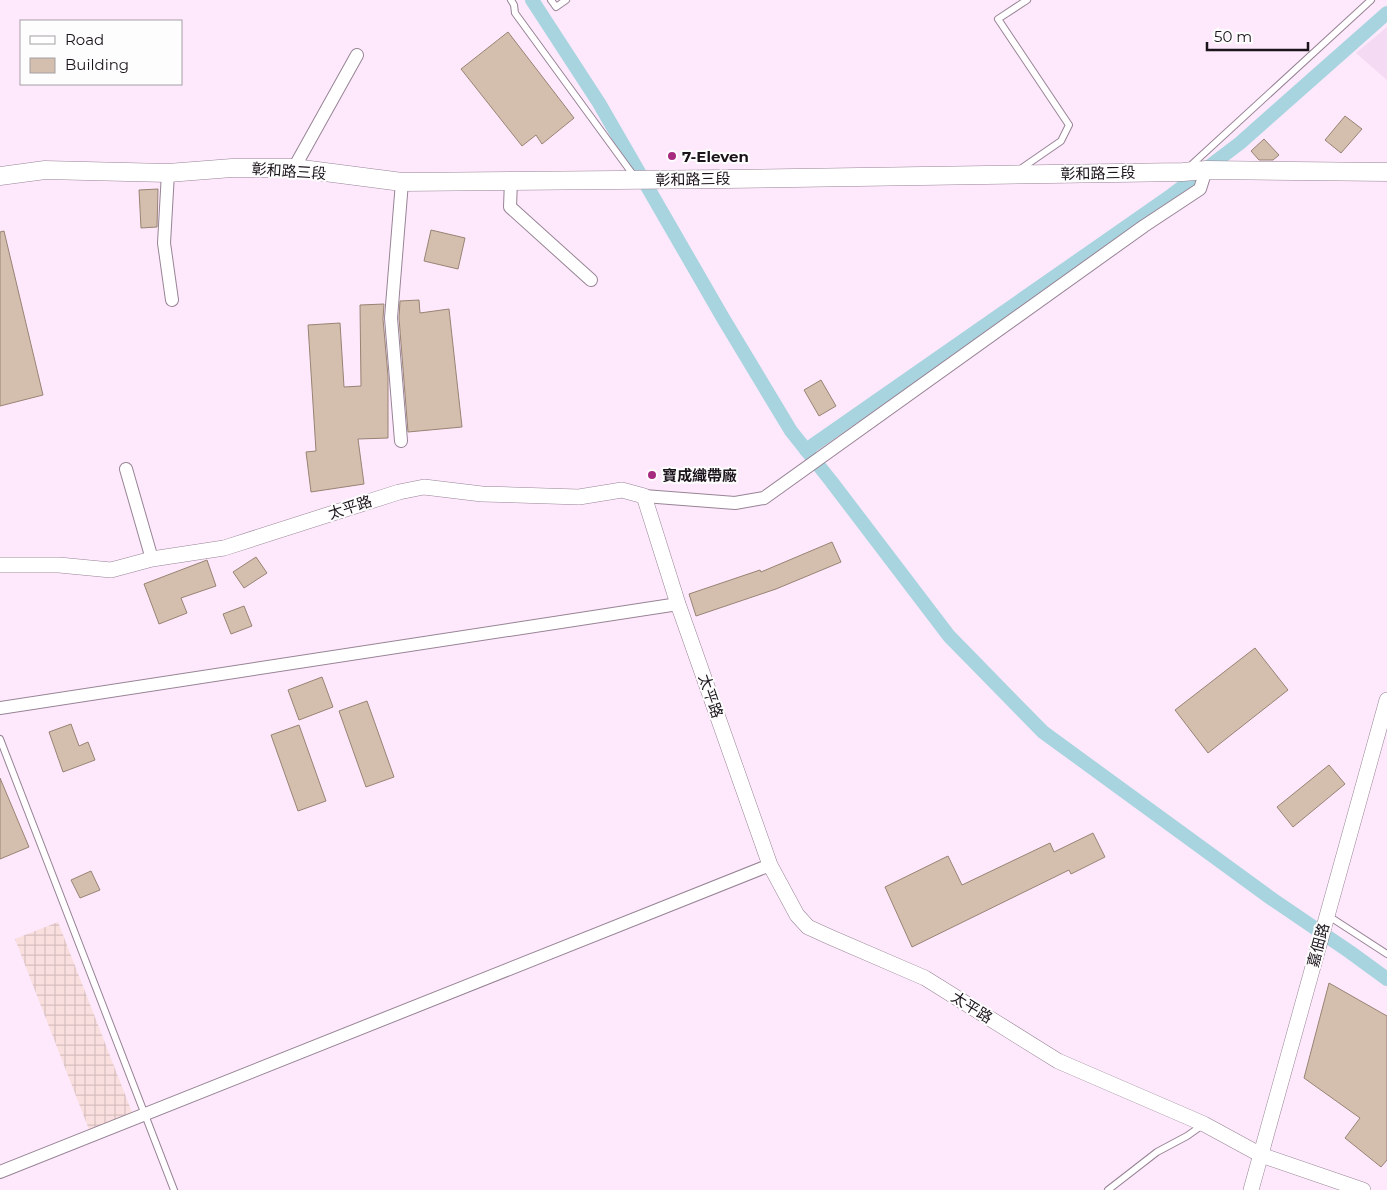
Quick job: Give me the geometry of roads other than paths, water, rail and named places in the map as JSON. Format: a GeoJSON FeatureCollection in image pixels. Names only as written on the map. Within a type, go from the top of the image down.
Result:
{"type":"FeatureCollection","features":[{"type":"Feature","properties":{"kind":"main road","name":"彰和路三段"},"geometry":{"type":"LineString","coordinates":[[0,176],[45,170],[168,172],[232,168],[294,168],[402,182],[1013,175],[1206,170],[1387,172]]}},
{"type":"Feature","properties":{"kind":"street"},"geometry":{"type":"LineString","coordinates":[[294,168],[357,55]]}},
{"type":"Feature","properties":{"kind":"street"},"geometry":{"type":"LineString","coordinates":[[644,496],[735,503],[764,498],[1144,226],[1200,189],[1206,170]]}},
{"type":"Feature","properties":{"kind":"street"},"geometry":{"type":"LineString","coordinates":[[168,172],[164,243],[172,300]]}},
{"type":"Feature","properties":{"kind":"street"},"geometry":{"type":"LineString","coordinates":[[511,180],[510,207],[592,280]]}},
{"type":"Feature","properties":{"kind":"street"},"geometry":{"type":"LineString","coordinates":[[401,441],[391,318],[402,182]]}},
{"type":"Feature","properties":{"kind":"street"},"geometry":{"type":"LineString","coordinates":[[126,469],[152,559]]}},
{"type":"Feature","properties":{"kind":"street","name":"太平路"},"geometry":{"type":"LineString","coordinates":[[0,565],[59,565],[111,570],[152,559],[224,548],[399,492],[424,487],[482,494],[580,497],[622,490],[644,496],[678,604],[770,865],[797,915],[808,927],[926,978],[1058,1061],[1204,1124],[1260,1154],[1364,1190]]}},
{"type":"Feature","properties":{"kind":"street"},"geometry":{"type":"LineString","coordinates":[[0,708],[678,604]]}},
{"type":"Feature","properties":{"kind":"street","name":"嘉佃路"},"geometry":{"type":"LineString","coordinates":[[1251,1190],[1387,700]]}},
{"type":"Feature","properties":{"kind":"street"},"geometry":{"type":"LineString","coordinates":[[0,1172],[770,865]]}},
{"type":"Feature","properties":{"kind":"lane"},"geometry":{"type":"LineString","coordinates":[[511,0],[515,13],[636,180]]}},
{"type":"Feature","properties":{"kind":"lane"},"geometry":{"type":"LineString","coordinates":[[551,0],[556,7],[566,0]]}},
{"type":"Feature","properties":{"kind":"lane"},"geometry":{"type":"LineString","coordinates":[[1013,175],[1061,140],[1069,125],[998,19],[1027,0]]}},
{"type":"Feature","properties":{"kind":"lane"},"geometry":{"type":"LineString","coordinates":[[1183,172],[1371,0]]}},
{"type":"Feature","properties":{"kind":"lane"},"geometry":{"type":"LineString","coordinates":[[0,739],[174,1190]]}},
{"type":"Feature","properties":{"kind":"lane"},"geometry":{"type":"LineString","coordinates":[[1326,915],[1387,954]]}},
{"type":"Feature","properties":{"kind":"lane"},"geometry":{"type":"LineString","coordinates":[[1108,1190],[1157,1152],[1187,1136],[1204,1124]]}},
{"type":"Feature","properties":{"kind":"waterway"},"geometry":{"type":"LineString","coordinates":[[532,0],[599,103],[723,318],[791,431],[949,636],[1043,732],[1272,899],[1387,979]]}},
{"type":"Feature","properties":{"kind":"waterway"},"geometry":{"type":"LineString","coordinates":[[806,450],[1169,197],[1240,143],[1387,13]]}},
{"type":"Feature","properties":{"kind":"place","name":"7-Eleven"},"geometry":{"type":"Point","coordinates":[672,156]}},
{"type":"Feature","properties":{"kind":"place","name":"寶成織帶廠"},"geometry":{"type":"Point","coordinates":[652,475]}}]}
